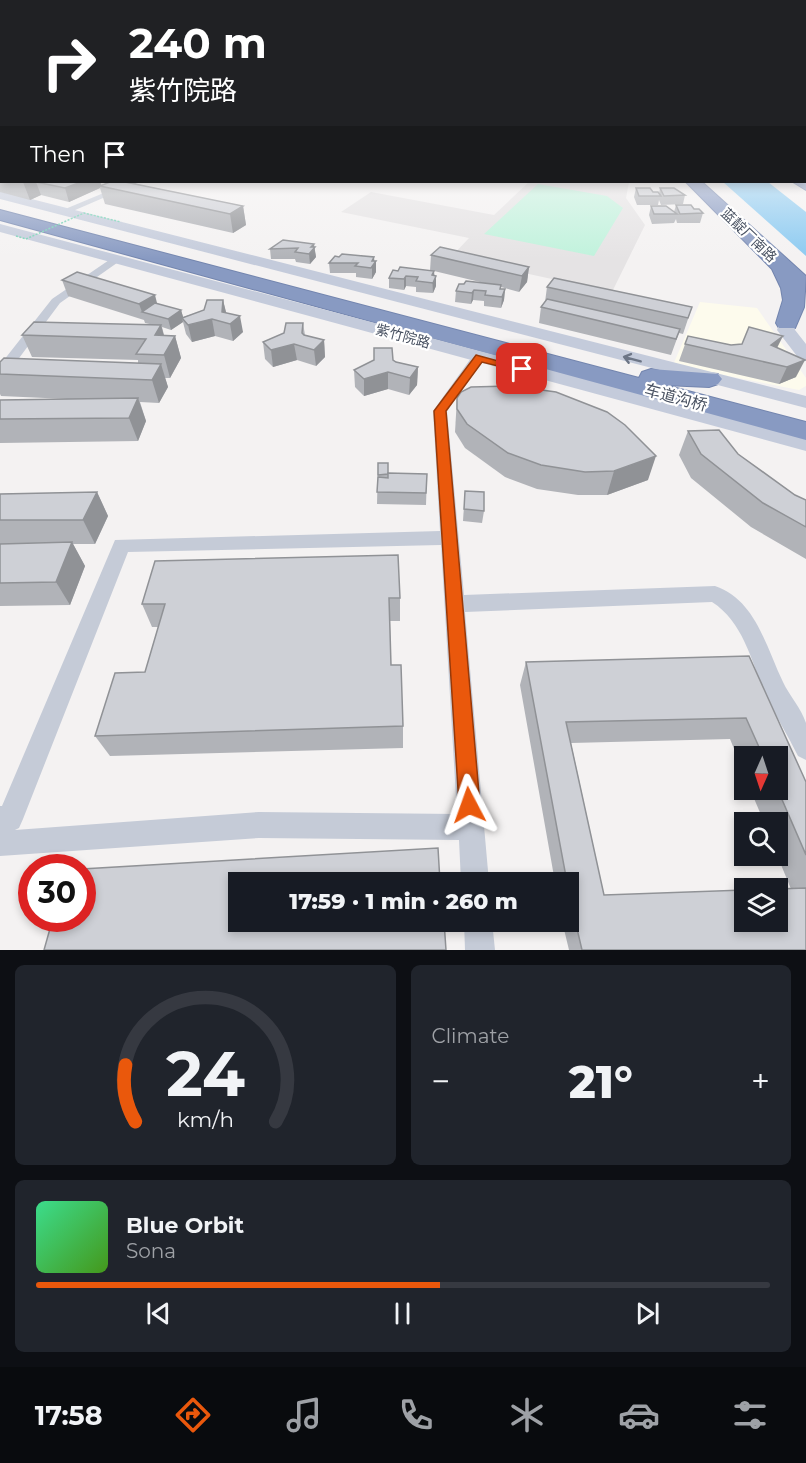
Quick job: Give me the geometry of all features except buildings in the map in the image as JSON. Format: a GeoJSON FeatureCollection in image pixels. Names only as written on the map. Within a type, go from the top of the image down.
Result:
{"type":"FeatureCollection","features":[{"type":"Feature","properties":{"kind":"highway"},"geometry":{"type":"LineString","coordinates":[[684,183],[714,202]]}},
{"type":"Feature","properties":{"kind":"highway","name":"蓝靛厂南路"},"geometry":{"type":"LineString","coordinates":[[694,183],[781,266],[806,286]]}},
{"type":"Feature","properties":{"kind":"highway","name":"紫竹院路"},"geometry":{"type":"LineString","coordinates":[[0,206],[651,377]]}},
{"type":"Feature","properties":{"kind":"highway","name":"紫竹院路"},"geometry":{"type":"LineString","coordinates":[[0,215],[65,222],[424,327],[545,367]]}},
{"type":"Feature","properties":{"kind":"highway"},"geometry":{"type":"LineString","coordinates":[[0,227],[65,222]]}},
{"type":"Feature","properties":{"kind":"highway"},"geometry":{"type":"LineString","coordinates":[[781,266],[795,297],[796,325]]}},
{"type":"Feature","properties":{"kind":"highway","name":"车道沟桥"},"geometry":{"type":"LineString","coordinates":[[545,367],[806,431]]}},
{"type":"Feature","properties":{"kind":"highway"},"geometry":{"type":"LineString","coordinates":[[651,377],[709,379]]}},
{"type":"Feature","properties":{"kind":"highway","name":"车道沟桥"},"geometry":{"type":"LineString","coordinates":[[651,377],[806,416]]}},
{"type":"Feature","properties":{"kind":"street"},"geometry":{"type":"LineString","coordinates":[[65,222],[134,183]]}},
{"type":"Feature","properties":{"kind":"street","name":"紫竹院路"},"geometry":{"type":"LineString","coordinates":[[0,195],[65,222],[806,402]]}},
{"type":"Feature","properties":{"kind":"street","name":"紫竹院路"},"geometry":{"type":"LineString","coordinates":[[0,227],[479,357],[545,367],[806,444]]}},
{"type":"Feature","properties":{"kind":"street"},"geometry":{"type":"LineString","coordinates":[[0,374],[56,301],[119,258]]}},
{"type":"Feature","properties":{"kind":"street"},"geometry":{"type":"LineString","coordinates":[[796,325],[795,335],[806,349]]}},
{"type":"Feature","properties":{"kind":"street"},"geometry":{"type":"LineString","coordinates":[[796,325],[786,330],[806,356]]}},
{"type":"Feature","properties":{"kind":"street"},"geometry":{"type":"LineString","coordinates":[[474,872],[440,411],[479,357]]}},
{"type":"Feature","properties":{"kind":"street"},"geometry":{"type":"LineString","coordinates":[[450,538],[122,545],[3,833],[259,825],[471,827]]}},
{"type":"Feature","properties":{"kind":"street"},"geometry":{"type":"LineString","coordinates":[[455,604],[715,594],[730,601],[758,647],[775,690],[806,748]]}},
{"type":"Feature","properties":{"kind":"street"},"geometry":{"type":"LineString","coordinates":[[479,932],[480,950]]}},
{"type":"Feature","properties":{"kind":"path"},"geometry":{"type":"LineString","coordinates":[[16,236],[26,239],[84,213],[121,222]]}},
{"type":"Feature","properties":{"kind":"shaded area"},"geometry":{"type":"Polygon","coordinates":[[[528,183],[629,183],[626,198],[645,225],[612,292],[451,257],[469,238],[341,212],[371,192],[494,215],[528,183]]]}},
{"type":"Feature","properties":{"kind":"shaded area"},"geometry":{"type":"Polygon","coordinates":[[[700,302],[757,308],[806,378],[806,386],[799,390],[673,365],[700,302]]]}},
{"type":"Feature","properties":{"kind":"green space"},"geometry":{"type":"Polygon","coordinates":[[[538,184],[607,196],[623,208],[594,256],[484,234],[538,184]]]}},
{"type":"Feature","properties":{"kind":"water"},"geometry":{"type":"Polygon","coordinates":[[[724,183],[769,183],[806,212],[806,256],[724,183]]]}},
{"type":"Feature","properties":{"kind":"route"},"geometry":{"type":"LineString","coordinates":[[469,805],[440,411],[479,357],[522,369]]}}]}
